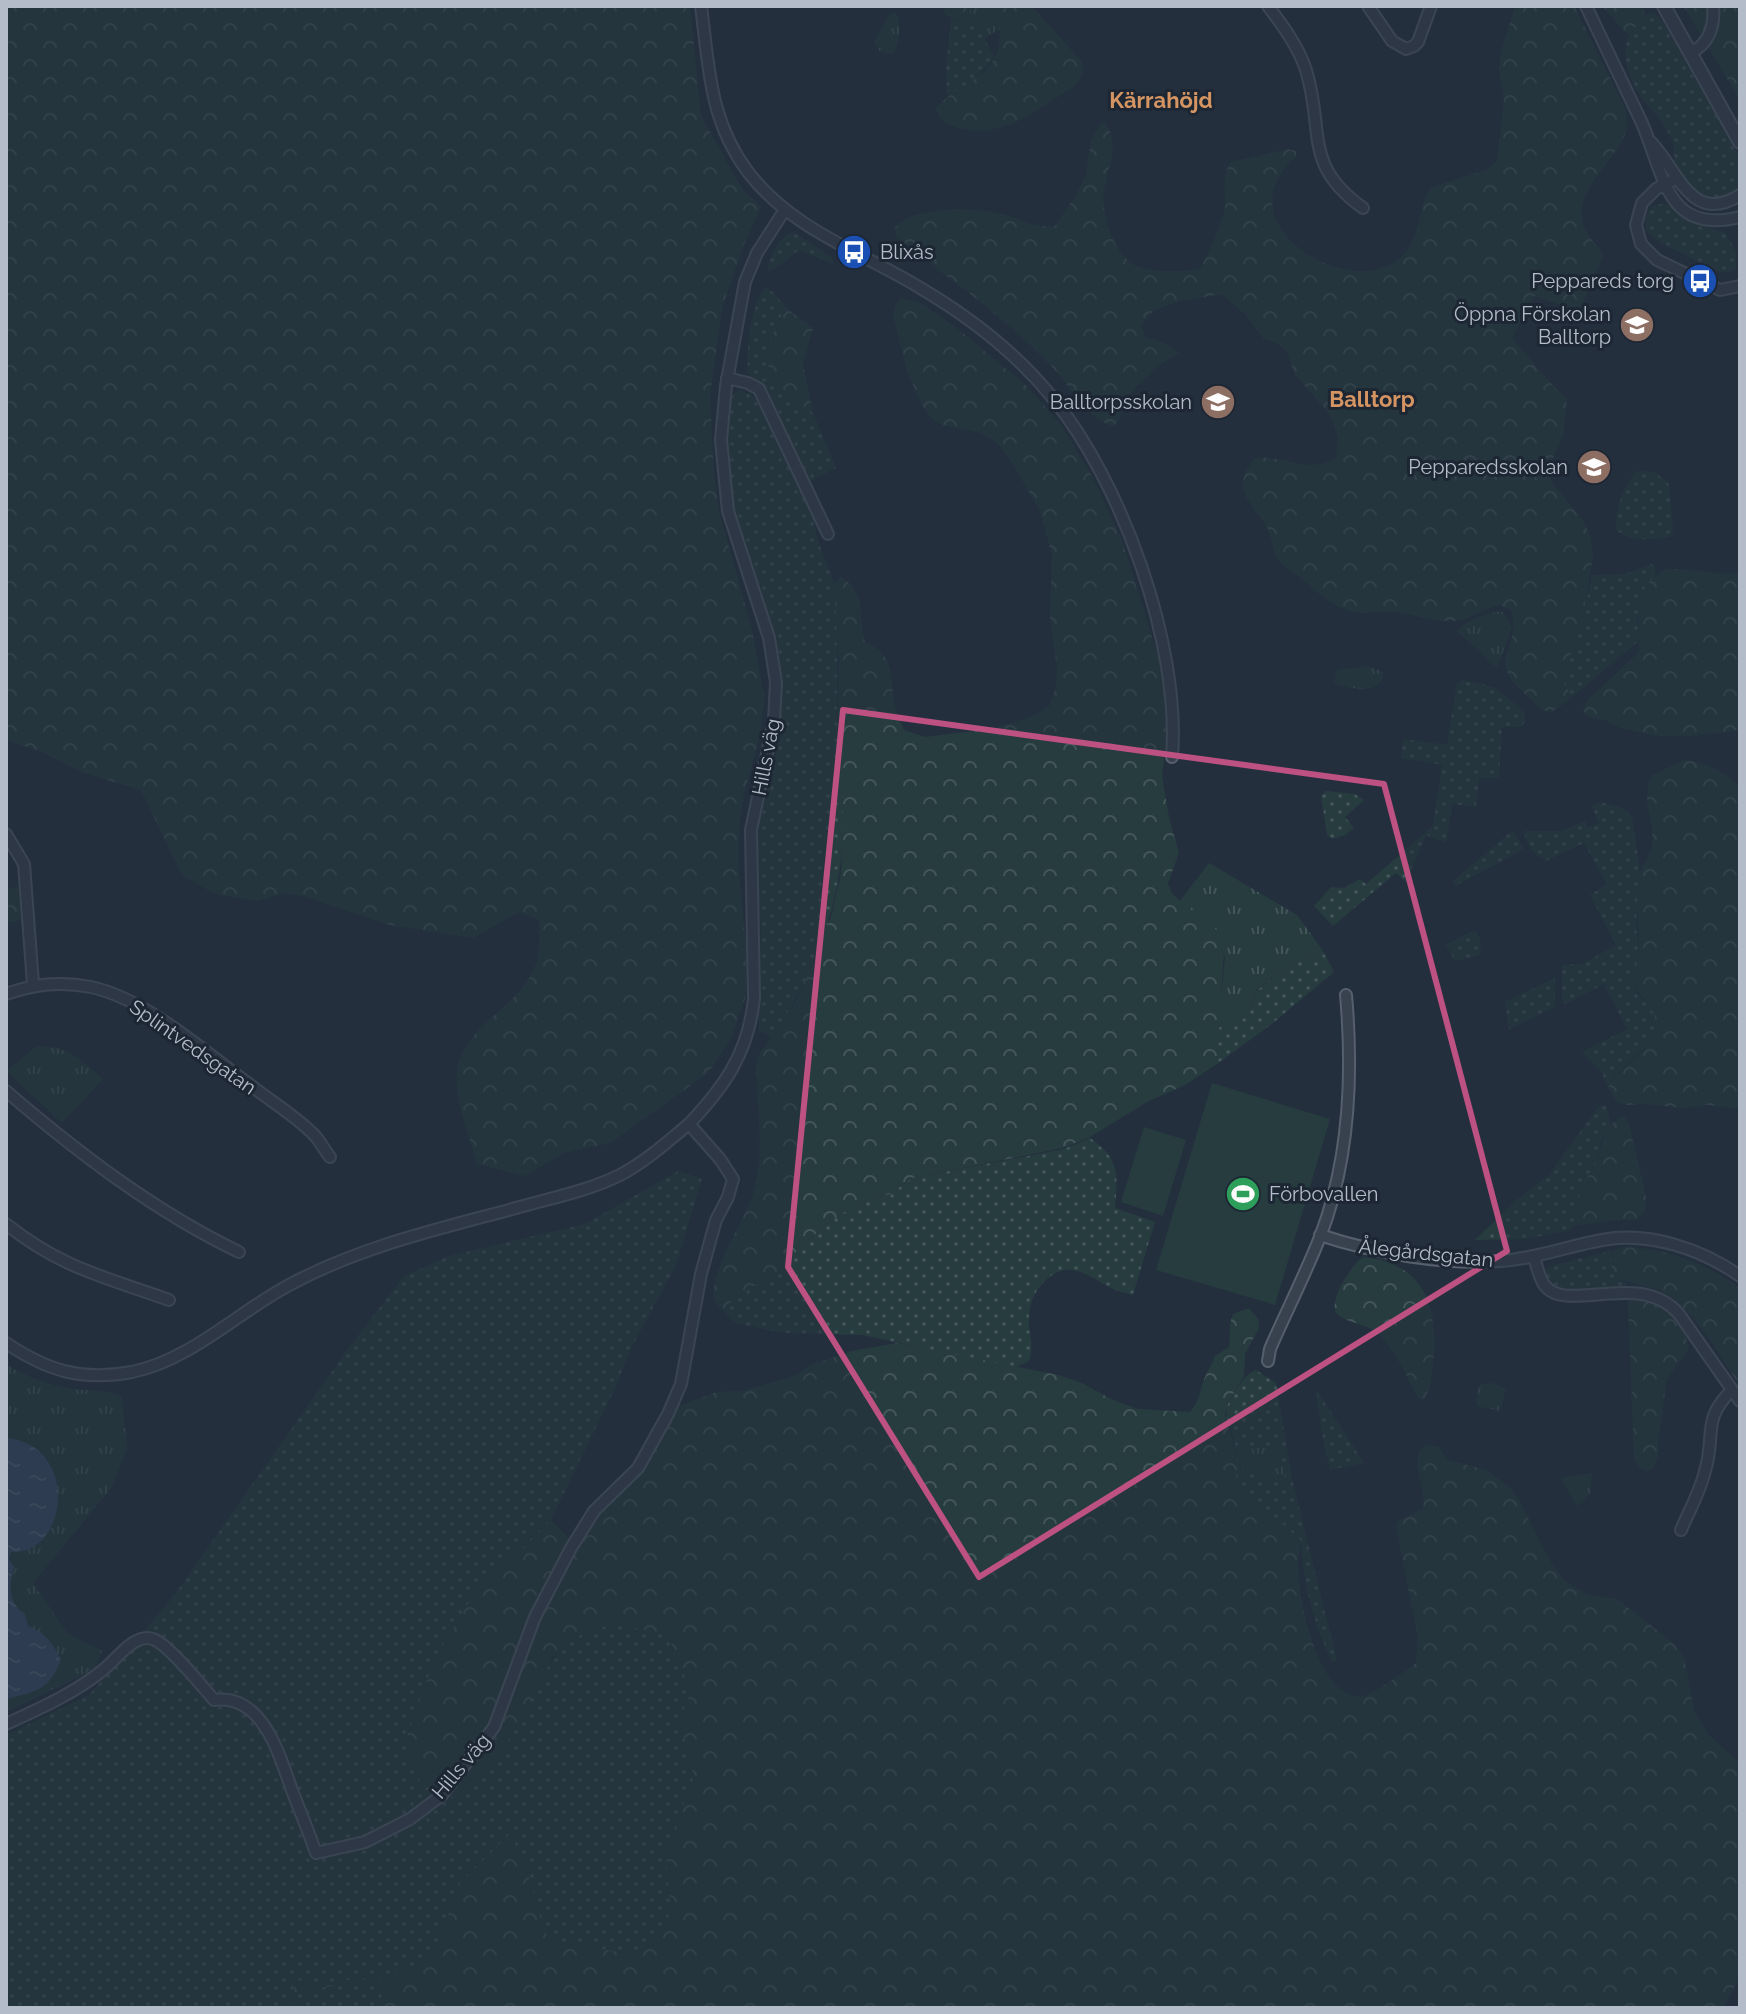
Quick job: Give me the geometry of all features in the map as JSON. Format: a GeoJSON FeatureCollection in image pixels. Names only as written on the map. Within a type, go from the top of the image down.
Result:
{"type":"FeatureCollection","features":[{"type":"Feature","properties":{"kind":"street"},"geometry":{"type":"LineString","coordinates":[[701,6],[717,116],[748,172],[784,211],[920,287],[985,331],[1033,376],[1070,421],[1121,515],[1150,596],[1173,710],[1172,757]]}},
{"type":"Feature","properties":{"kind":"street"},"geometry":{"type":"LineString","coordinates":[[1268,6],[1285,29],[1305,67],[1324,168],[1336,187],[1363,208]]}},
{"type":"Feature","properties":{"kind":"street"},"geometry":{"type":"LineString","coordinates":[[1368,6],[1392,41],[1406,49],[1418,42],[1431,6]]}},
{"type":"Feature","properties":{"kind":"street"},"geometry":{"type":"LineString","coordinates":[[1586,6],[1649,140],[1664,185],[1675,202],[1696,218],[1716,221],[1740,217]]}},
{"type":"Feature","properties":{"kind":"street"},"geometry":{"type":"LineString","coordinates":[[1664,6],[1740,142]]}},
{"type":"Feature","properties":{"kind":"street"},"geometry":{"type":"LineString","coordinates":[[1690,53],[1700,48],[1711,32],[1713,6]]}},
{"type":"Feature","properties":{"kind":"street"},"geometry":{"type":"LineString","coordinates":[[1649,140],[1692,196],[1709,204],[1726,203],[1740,195]]}},
{"type":"Feature","properties":{"kind":"street"},"geometry":{"type":"LineString","coordinates":[[1677,178],[1648,195],[1638,211],[1637,232],[1645,249],[1657,260],[1720,290],[1740,286]]}},
{"type":"Feature","properties":{"kind":"street","name":"Hills väg"},"geometry":{"type":"LineString","coordinates":[[6,1343],[36,1362],[66,1373],[112,1375],[144,1369],[174,1357],[290,1284],[349,1256],[405,1237],[584,1189],[630,1169],[689,1124],[719,1092],[751,1026],[755,964],[751,830],[768,757],[776,700],[769,638],[728,511],[721,440],[727,378],[745,282],[757,253],[784,211]]}},
{"type":"Feature","properties":{"kind":"street"},"geometry":{"type":"LineString","coordinates":[[727,378],[759,389],[828,534]]}},
{"type":"Feature","properties":{"kind":"street"},"geometry":{"type":"LineString","coordinates":[[6,834],[24,864],[33,984]]}},
{"type":"Feature","properties":{"kind":"street","name":"Splintvedsgatan"},"geometry":{"type":"LineString","coordinates":[[6,994],[33,984],[59,983],[93,988],[124,999],[151,1014],[315,1136],[330,1157]]}},
{"type":"Feature","properties":{"kind":"street"},"geometry":{"type":"LineString","coordinates":[[1268,1361],[1270,1349],[1330,1205],[1344,1134],[1348,1060],[1346,995]]}},
{"type":"Feature","properties":{"kind":"street"},"geometry":{"type":"LineString","coordinates":[[6,1091],[55,1133],[180,1221],[239,1252]]}},
{"type":"Feature","properties":{"kind":"street","name":"Hills väg"},"geometry":{"type":"LineString","coordinates":[[6,1724],[42,1708],[101,1672],[132,1644],[144,1638],[153,1638],[214,1700],[230,1699],[241,1703],[259,1719],[277,1749],[316,1853],[365,1842],[410,1819],[442,1795],[494,1727],[535,1617],[571,1548],[594,1511],[638,1468],[681,1384],[701,1274],[716,1220],[733,1179],[689,1124]]}},
{"type":"Feature","properties":{"kind":"street"},"geometry":{"type":"LineString","coordinates":[[6,1224],[60,1261],[89,1274],[169,1300]]}},
{"type":"Feature","properties":{"kind":"street","name":"Ålegårdsgatan"},"geometry":{"type":"LineString","coordinates":[[1320,1235],[1357,1248],[1495,1262],[1534,1257],[1606,1239],[1649,1239],[1704,1255],[1740,1276]]}},
{"type":"Feature","properties":{"kind":"street"},"geometry":{"type":"LineString","coordinates":[[1534,1257],[1543,1283],[1555,1292],[1571,1295],[1643,1293],[1668,1304],[1679,1314],[1740,1401]]}},
{"type":"Feature","properties":{"kind":"street"},"geometry":{"type":"LineString","coordinates":[[1681,1530],[1706,1470],[1711,1417],[1717,1405],[1732,1390]]}},
{"type":"Feature","properties":{"kind":"highlighted area"},"geometry":{"type":"Polygon","coordinates":[[[843,710],[1384,784],[1507,1251],[979,1577],[788,1267],[843,710]]]}},
{"type":"Feature","properties":{"kind":"green space"},"geometry":{"type":"Polygon","coordinates":[[[6,6],[690,6],[701,116],[742,189],[761,207],[722,308],[710,395],[719,511],[752,630],[764,697],[761,731],[743,798],[739,831],[746,996],[730,1041],[708,1073],[610,1143],[564,1153],[525,1176],[477,1164],[459,1103],[458,1066],[471,1039],[527,982],[539,951],[539,920],[519,912],[473,938],[390,925],[285,893],[257,901],[215,894],[182,875],[141,790],[81,772],[42,752],[6,740],[6,6]]]}},
{"type":"Feature","properties":{"kind":"green space"},"geometry":{"type":"Polygon","coordinates":[[[945,6],[1032,6],[1082,62],[1080,78],[1074,86],[1047,104],[1005,126],[974,131],[947,123],[941,119],[936,108],[986,70],[998,50],[1000,28],[993,20],[967,21],[949,17],[944,13],[945,6]]]}},
{"type":"Feature","properties":{"kind":"green space"},"geometry":{"type":"Polygon","coordinates":[[[971,6],[1008,6],[1002,10],[1001,28],[984,39],[970,14],[971,6]]]}},
{"type":"Feature","properties":{"kind":"green space"},"geometry":{"type":"Polygon","coordinates":[[[1515,6],[1574,6],[1625,108],[1627,122],[1623,139],[1585,198],[1583,223],[1604,255],[1579,311],[1534,296],[1512,338],[1567,398],[1563,435],[1550,465],[1551,481],[1584,522],[1591,537],[1593,556],[1583,617],[1564,683],[1572,697],[1551,713],[1526,695],[1507,671],[1513,624],[1511,611],[1500,605],[1452,621],[1391,611],[1356,612],[1330,602],[1278,560],[1266,526],[1244,491],[1244,476],[1248,467],[1255,458],[1306,465],[1326,462],[1336,457],[1338,438],[1328,412],[1295,375],[1287,352],[1277,343],[1264,339],[1246,315],[1222,294],[1176,302],[1153,311],[1141,326],[1146,338],[1165,343],[1179,353],[1161,364],[1127,397],[1118,422],[1113,426],[1095,417],[1052,367],[1015,331],[896,236],[895,227],[904,220],[931,211],[964,209],[994,212],[1030,224],[1055,226],[1077,194],[1086,174],[1091,140],[1101,123],[1106,124],[1110,132],[1113,148],[1104,190],[1106,219],[1118,249],[1131,263],[1155,270],[1198,270],[1222,220],[1225,178],[1231,162],[1288,149],[1296,151],[1296,157],[1276,182],[1273,207],[1282,230],[1301,250],[1326,264],[1353,271],[1380,269],[1408,249],[1430,188],[1489,169],[1497,160],[1504,100],[1499,70],[1515,6]]]}},
{"type":"Feature","properties":{"kind":"green space"},"geometry":{"type":"Polygon","coordinates":[[[1602,6],[1641,6],[1646,15],[1628,35],[1602,6]]]}},
{"type":"Feature","properties":{"kind":"green space"},"geometry":{"type":"Polygon","coordinates":[[[1740,6],[1740,100],[1684,7],[1740,6]]]}},
{"type":"Feature","properties":{"kind":"green space"},"geometry":{"type":"Polygon","coordinates":[[[896,12],[899,28],[895,50],[892,54],[880,52],[874,42],[890,13],[896,12]]]}},
{"type":"Feature","properties":{"kind":"green space"},"geometry":{"type":"Polygon","coordinates":[[[1653,13],[1659,16],[1740,158],[1738,184],[1728,196],[1711,198],[1688,182],[1677,166],[1670,135],[1631,79],[1626,57],[1628,37],[1642,19],[1653,13]]]}},
{"type":"Feature","properties":{"kind":"green space"},"geometry":{"type":"Polygon","coordinates":[[[951,19],[962,22],[973,20],[995,57],[973,81],[947,96],[946,69],[951,19]]]}},
{"type":"Feature","properties":{"kind":"green space"},"geometry":{"type":"Polygon","coordinates":[[[1670,205],[1694,223],[1725,233],[1736,252],[1736,268],[1730,272],[1720,272],[1663,244],[1646,231],[1648,212],[1653,206],[1670,205]]]}},
{"type":"Feature","properties":{"kind":"green space"},"geometry":{"type":"Polygon","coordinates":[[[793,232],[830,256],[833,264],[799,250],[768,271],[776,248],[793,232]]]}},
{"type":"Feature","properties":{"kind":"green space"},"geometry":{"type":"Polygon","coordinates":[[[765,288],[772,291],[787,309],[779,320],[769,368],[774,380],[813,413],[836,468],[810,481],[767,389],[748,373],[753,316],[765,288]]]}},
{"type":"Feature","properties":{"kind":"green space"},"geometry":{"type":"Polygon","coordinates":[[[901,298],[919,302],[958,329],[1026,385],[1062,426],[1093,478],[1122,540],[1159,660],[1170,715],[1162,775],[1179,853],[1168,883],[1172,894],[1219,931],[1224,948],[1217,1064],[1090,1137],[1063,1148],[912,1178],[890,1194],[867,1200],[841,1214],[804,1243],[768,1279],[736,1295],[724,1311],[715,1301],[714,1285],[722,1260],[748,1208],[759,1166],[758,1056],[797,1000],[831,917],[841,874],[843,803],[837,731],[839,661],[834,585],[841,577],[855,591],[865,642],[876,648],[888,663],[896,711],[904,730],[925,737],[992,729],[1034,716],[1050,705],[1056,686],[1057,668],[1050,617],[1052,555],[1040,511],[1012,462],[996,442],[981,433],[943,425],[932,419],[922,405],[908,374],[893,315],[901,298]]]}},
{"type":"Feature","properties":{"kind":"green space"},"geometry":{"type":"Polygon","coordinates":[[[787,309],[813,328],[803,365],[813,413],[782,390],[770,371],[770,343],[787,309]]]}},
{"type":"Feature","properties":{"kind":"green space"},"geometry":{"type":"Polygon","coordinates":[[[740,390],[751,394],[758,403],[814,521],[836,599],[837,739],[843,803],[840,867],[835,897],[817,955],[772,1037],[759,1031],[761,932],[757,869],[759,826],[778,744],[783,677],[775,634],[732,501],[728,476],[727,416],[730,400],[740,390]]]}},
{"type":"Feature","properties":{"kind":"green space"},"geometry":{"type":"Polygon","coordinates":[[[1637,471],[1655,472],[1669,484],[1673,530],[1670,537],[1635,538],[1616,530],[1621,499],[1637,471]]]}},
{"type":"Feature","properties":{"kind":"green space"},"geometry":{"type":"Polygon","coordinates":[[[1651,564],[1655,567],[1655,575],[1644,589],[1637,621],[1640,640],[1572,697],[1564,683],[1592,575],[1626,574],[1651,564]]]}},
{"type":"Feature","properties":{"kind":"green space"},"geometry":{"type":"Polygon","coordinates":[[[1667,569],[1740,574],[1740,730],[1658,736],[1620,728],[1605,720],[1589,717],[1583,711],[1588,700],[1639,652],[1642,595],[1647,585],[1667,569]]]}},
{"type":"Feature","properties":{"kind":"green space"},"geometry":{"type":"Polygon","coordinates":[[[1502,611],[1512,627],[1497,668],[1456,630],[1489,613],[1502,611]]]}},
{"type":"Feature","properties":{"kind":"green space"},"geometry":{"type":"Polygon","coordinates":[[[1368,666],[1381,671],[1383,677],[1374,687],[1362,689],[1334,684],[1337,670],[1368,666]]]}},
{"type":"Feature","properties":{"kind":"green space"},"geometry":{"type":"Polygon","coordinates":[[[1463,680],[1494,687],[1524,711],[1525,722],[1521,727],[1502,727],[1499,778],[1479,778],[1476,807],[1452,804],[1446,843],[1426,835],[1406,882],[1396,873],[1333,926],[1314,906],[1331,887],[1344,888],[1360,879],[1366,884],[1433,826],[1442,765],[1401,758],[1403,739],[1447,745],[1457,683],[1463,680]]]}},
{"type":"Feature","properties":{"kind":"green space"},"geometry":{"type":"Polygon","coordinates":[[[1685,760],[1715,769],[1740,787],[1740,1109],[1708,1105],[1684,1108],[1627,1105],[1617,1102],[1608,1088],[1648,1045],[1655,1026],[1654,1013],[1638,991],[1634,978],[1639,954],[1638,884],[1653,836],[1647,803],[1648,785],[1652,775],[1685,760]]]}},
{"type":"Feature","properties":{"kind":"green space"},"geometry":{"type":"Polygon","coordinates":[[[1326,791],[1355,794],[1364,800],[1345,817],[1354,828],[1333,839],[1327,835],[1321,796],[1326,791]]]}},
{"type":"Feature","properties":{"kind":"green space"},"geometry":{"type":"Polygon","coordinates":[[[1601,802],[1622,808],[1632,817],[1640,871],[1636,922],[1639,956],[1634,977],[1637,994],[1652,1009],[1656,1023],[1651,1041],[1614,1077],[1608,1088],[1601,1071],[1582,1052],[1627,1029],[1604,984],[1565,1004],[1562,999],[1562,965],[1582,964],[1616,945],[1590,895],[1607,884],[1584,843],[1546,861],[1531,849],[1524,831],[1562,831],[1585,821],[1587,827],[1599,824],[1592,806],[1601,802]]]}},
{"type":"Feature","properties":{"kind":"green space"},"geometry":{"type":"Polygon","coordinates":[[[1512,831],[1524,849],[1455,886],[1453,881],[1512,831]]]}},
{"type":"Feature","properties":{"kind":"green space"},"geometry":{"type":"Polygon","coordinates":[[[1209,863],[1297,915],[1323,951],[1285,968],[1255,991],[1245,1018],[1218,1027],[1225,958],[1219,932],[1180,901],[1209,863]]]}},
{"type":"Feature","properties":{"kind":"green space"},"geometry":{"type":"Polygon","coordinates":[[[20,886],[21,920],[6,923],[6,889],[20,886]]]}},
{"type":"Feature","properties":{"kind":"green space"},"geometry":{"type":"Polygon","coordinates":[[[1472,931],[1480,938],[1480,955],[1455,961],[1446,945],[1472,931]]]}},
{"type":"Feature","properties":{"kind":"green space"},"geometry":{"type":"Polygon","coordinates":[[[1323,951],[1334,972],[1217,1064],[1218,1027],[1244,1017],[1251,1008],[1255,992],[1285,968],[1323,951]]]}},
{"type":"Feature","properties":{"kind":"green space"},"geometry":{"type":"Polygon","coordinates":[[[1555,978],[1555,1007],[1509,1029],[1505,1002],[1555,978]]]}},
{"type":"Feature","properties":{"kind":"green space"},"geometry":{"type":"Polygon","coordinates":[[[37,1046],[65,1051],[103,1079],[62,1123],[6,1071],[37,1046]]]}},
{"type":"Feature","properties":{"kind":"green space","name":"Förbovallen"},"geometry":{"type":"Polygon","coordinates":[[[1212,1083],[1330,1119],[1275,1305],[1156,1270],[1212,1083]]]}},
{"type":"Feature","properties":{"kind":"green space"},"geometry":{"type":"Polygon","coordinates":[[[1606,1105],[1611,1125],[1601,1141],[1597,1161],[1581,1189],[1578,1216],[1571,1230],[1526,1239],[1475,1240],[1515,1201],[1549,1175],[1599,1106],[1606,1105]]]}},
{"type":"Feature","properties":{"kind":"green space"},"geometry":{"type":"Polygon","coordinates":[[[1625,1116],[1646,1197],[1645,1211],[1636,1220],[1574,1226],[1581,1189],[1597,1162],[1605,1134],[1612,1123],[1625,1116]]]}},
{"type":"Feature","properties":{"kind":"green space"},"geometry":{"type":"Polygon","coordinates":[[[1144,1127],[1186,1140],[1163,1216],[1121,1202],[1144,1127]]]}},
{"type":"Feature","properties":{"kind":"green space"},"geometry":{"type":"Polygon","coordinates":[[[1090,1138],[1107,1153],[1115,1168],[1115,1208],[1155,1222],[1133,1295],[1115,1290],[1075,1270],[1059,1272],[1042,1284],[1030,1308],[1029,1361],[1014,1368],[863,1335],[783,1333],[735,1323],[724,1311],[736,1295],[768,1279],[804,1243],[841,1214],[867,1200],[890,1194],[912,1178],[1064,1149],[1090,1138]]]}},
{"type":"Feature","properties":{"kind":"green space"},"geometry":{"type":"Polygon","coordinates":[[[678,1171],[702,1179],[676,1265],[630,1350],[615,1388],[551,1520],[526,1546],[486,1574],[503,1750],[544,1672],[573,1639],[591,1629],[618,1625],[667,1633],[691,1691],[680,1720],[694,1777],[666,1852],[671,1913],[641,1956],[550,1940],[543,1928],[525,1864],[461,1882],[430,1961],[380,1979],[335,1981],[320,1985],[296,1980],[286,2008],[6,2008],[6,1735],[89,1695],[173,1597],[345,1353],[403,1277],[449,1256],[585,1224],[678,1171]]]}},
{"type":"Feature","properties":{"kind":"green space"},"geometry":{"type":"Polygon","coordinates":[[[1624,1247],[1655,1250],[1685,1258],[1740,1288],[1740,1386],[1707,1336],[1677,1302],[1660,1291],[1615,1275],[1611,1265],[1614,1250],[1624,1247]]]}},
{"type":"Feature","properties":{"kind":"green space"},"geometry":{"type":"Polygon","coordinates":[[[1614,1250],[1611,1261],[1616,1273],[1627,1285],[1623,1287],[1589,1291],[1563,1289],[1548,1278],[1547,1267],[1614,1250]]]}},
{"type":"Feature","properties":{"kind":"green space"},"geometry":{"type":"Polygon","coordinates":[[[1364,1257],[1385,1261],[1402,1269],[1415,1279],[1424,1292],[1430,1307],[1434,1344],[1431,1383],[1423,1400],[1418,1397],[1399,1361],[1380,1336],[1342,1317],[1335,1310],[1336,1297],[1344,1280],[1364,1257]]]}},
{"type":"Feature","properties":{"kind":"green space"},"geometry":{"type":"Polygon","coordinates":[[[1641,1298],[1659,1306],[1678,1322],[1689,1348],[1667,1379],[1658,1456],[1654,1468],[1647,1472],[1638,1467],[1634,1458],[1628,1301],[1641,1298]]]}},
{"type":"Feature","properties":{"kind":"green space"},"geometry":{"type":"Polygon","coordinates":[[[1249,1308],[1258,1319],[1259,1328],[1245,1354],[1244,1376],[1228,1402],[1225,1414],[1236,1453],[1238,1469],[1235,1481],[1249,1503],[1278,1520],[1301,1541],[1299,1581],[1307,1623],[1323,1667],[1334,1683],[1348,1694],[1364,1696],[1416,1663],[1418,1639],[1396,1526],[1398,1521],[1423,1509],[1418,1455],[1421,1448],[1428,1445],[1439,1447],[1448,1460],[1487,1470],[1510,1488],[1564,1580],[1586,1594],[1617,1599],[1672,1642],[1684,1656],[1694,1711],[1708,1734],[1740,1764],[1740,1977],[1723,2008],[385,2008],[378,1985],[331,1986],[299,1991],[294,2008],[286,2008],[296,1980],[320,1985],[335,1981],[380,1979],[430,1961],[461,1882],[510,1834],[525,1864],[543,1928],[550,1940],[641,1956],[671,1913],[666,1852],[694,1777],[680,1720],[691,1691],[667,1633],[610,1625],[583,1633],[552,1658],[503,1751],[456,1798],[423,1789],[405,1742],[435,1658],[486,1574],[526,1546],[551,1520],[576,1545],[600,1511],[646,1463],[679,1406],[716,1392],[741,1391],[792,1377],[811,1365],[852,1351],[898,1343],[1058,1375],[1137,1409],[1190,1412],[1215,1356],[1229,1347],[1233,1314],[1249,1308]]]}},
{"type":"Feature","properties":{"kind":"green space"},"geometry":{"type":"Polygon","coordinates":[[[6,1364],[29,1377],[55,1385],[104,1391],[122,1397],[127,1448],[112,1487],[33,1583],[67,1633],[102,1651],[95,1669],[6,1712],[6,1364]]]}},
{"type":"Feature","properties":{"kind":"green space"},"geometry":{"type":"Polygon","coordinates":[[[1256,1370],[1276,1383],[1292,1479],[1337,1661],[1332,1662],[1315,1619],[1304,1572],[1301,1541],[1278,1520],[1249,1503],[1235,1481],[1236,1453],[1226,1410],[1241,1382],[1256,1370]]]}},
{"type":"Feature","properties":{"kind":"green space"},"geometry":{"type":"Polygon","coordinates":[[[1492,1383],[1506,1389],[1500,1411],[1477,1406],[1478,1388],[1481,1384],[1492,1383]]]}},
{"type":"Feature","properties":{"kind":"green space"},"geometry":{"type":"Polygon","coordinates":[[[1316,1389],[1364,1463],[1330,1470],[1316,1389]]]}},
{"type":"Feature","properties":{"kind":"green space"},"geometry":{"type":"Polygon","coordinates":[[[1278,1444],[1285,1479],[1268,1483],[1265,1470],[1244,1474],[1240,1451],[1278,1444]]]}},
{"type":"Feature","properties":{"kind":"green space"},"geometry":{"type":"Polygon","coordinates":[[[1592,1473],[1590,1494],[1577,1506],[1561,1478],[1592,1473]]]}},
{"type":"Feature","properties":{"kind":"green space"},"geometry":{"type":"Polygon","coordinates":[[[379,1985],[385,2008],[294,2008],[298,1991],[331,1986],[379,1985]]]}},
{"type":"Feature","properties":{"kind":"water"},"geometry":{"type":"Polygon","coordinates":[[[6,1438],[30,1445],[46,1459],[56,1478],[58,1499],[54,1520],[45,1537],[30,1549],[11,1552],[9,1559],[14,1567],[12,1599],[25,1614],[28,1626],[48,1639],[61,1660],[46,1684],[7,1699],[6,1438]]]}},
{"type":"Feature","properties":{"kind":"waterway"},"geometry":{"type":"LineString","coordinates":[[6,1396],[6,1405]]}},
{"type":"Feature","properties":{"kind":"place","name":"Blixås"},"geometry":{"type":"Point","coordinates":[854,252]}},
{"type":"Feature","properties":{"kind":"place","name":"Peppareds torg"},"geometry":{"type":"Point","coordinates":[1700,281]}},
{"type":"Feature","properties":{"kind":"place","name":"Öppna Förskolan Balltorp"},"geometry":{"type":"Point","coordinates":[1637,325]}},
{"type":"Feature","properties":{"kind":"place","name":"Balltorpsskolan"},"geometry":{"type":"Point","coordinates":[1218,402]}},
{"type":"Feature","properties":{"kind":"place","name":"Pepparedsskolan"},"geometry":{"type":"Point","coordinates":[1594,467]}},
{"type":"Feature","properties":{"kind":"place","name":"Förbovallen"},"geometry":{"type":"Point","coordinates":[1243,1194]}},
{"type":"Feature","properties":{"kind":"district","name":"Kärrahöjd"},"geometry":{"type":"Point","coordinates":[1161,100]}},
{"type":"Feature","properties":{"kind":"district","name":"Balltorp"},"geometry":{"type":"Point","coordinates":[1372,399]}}]}
